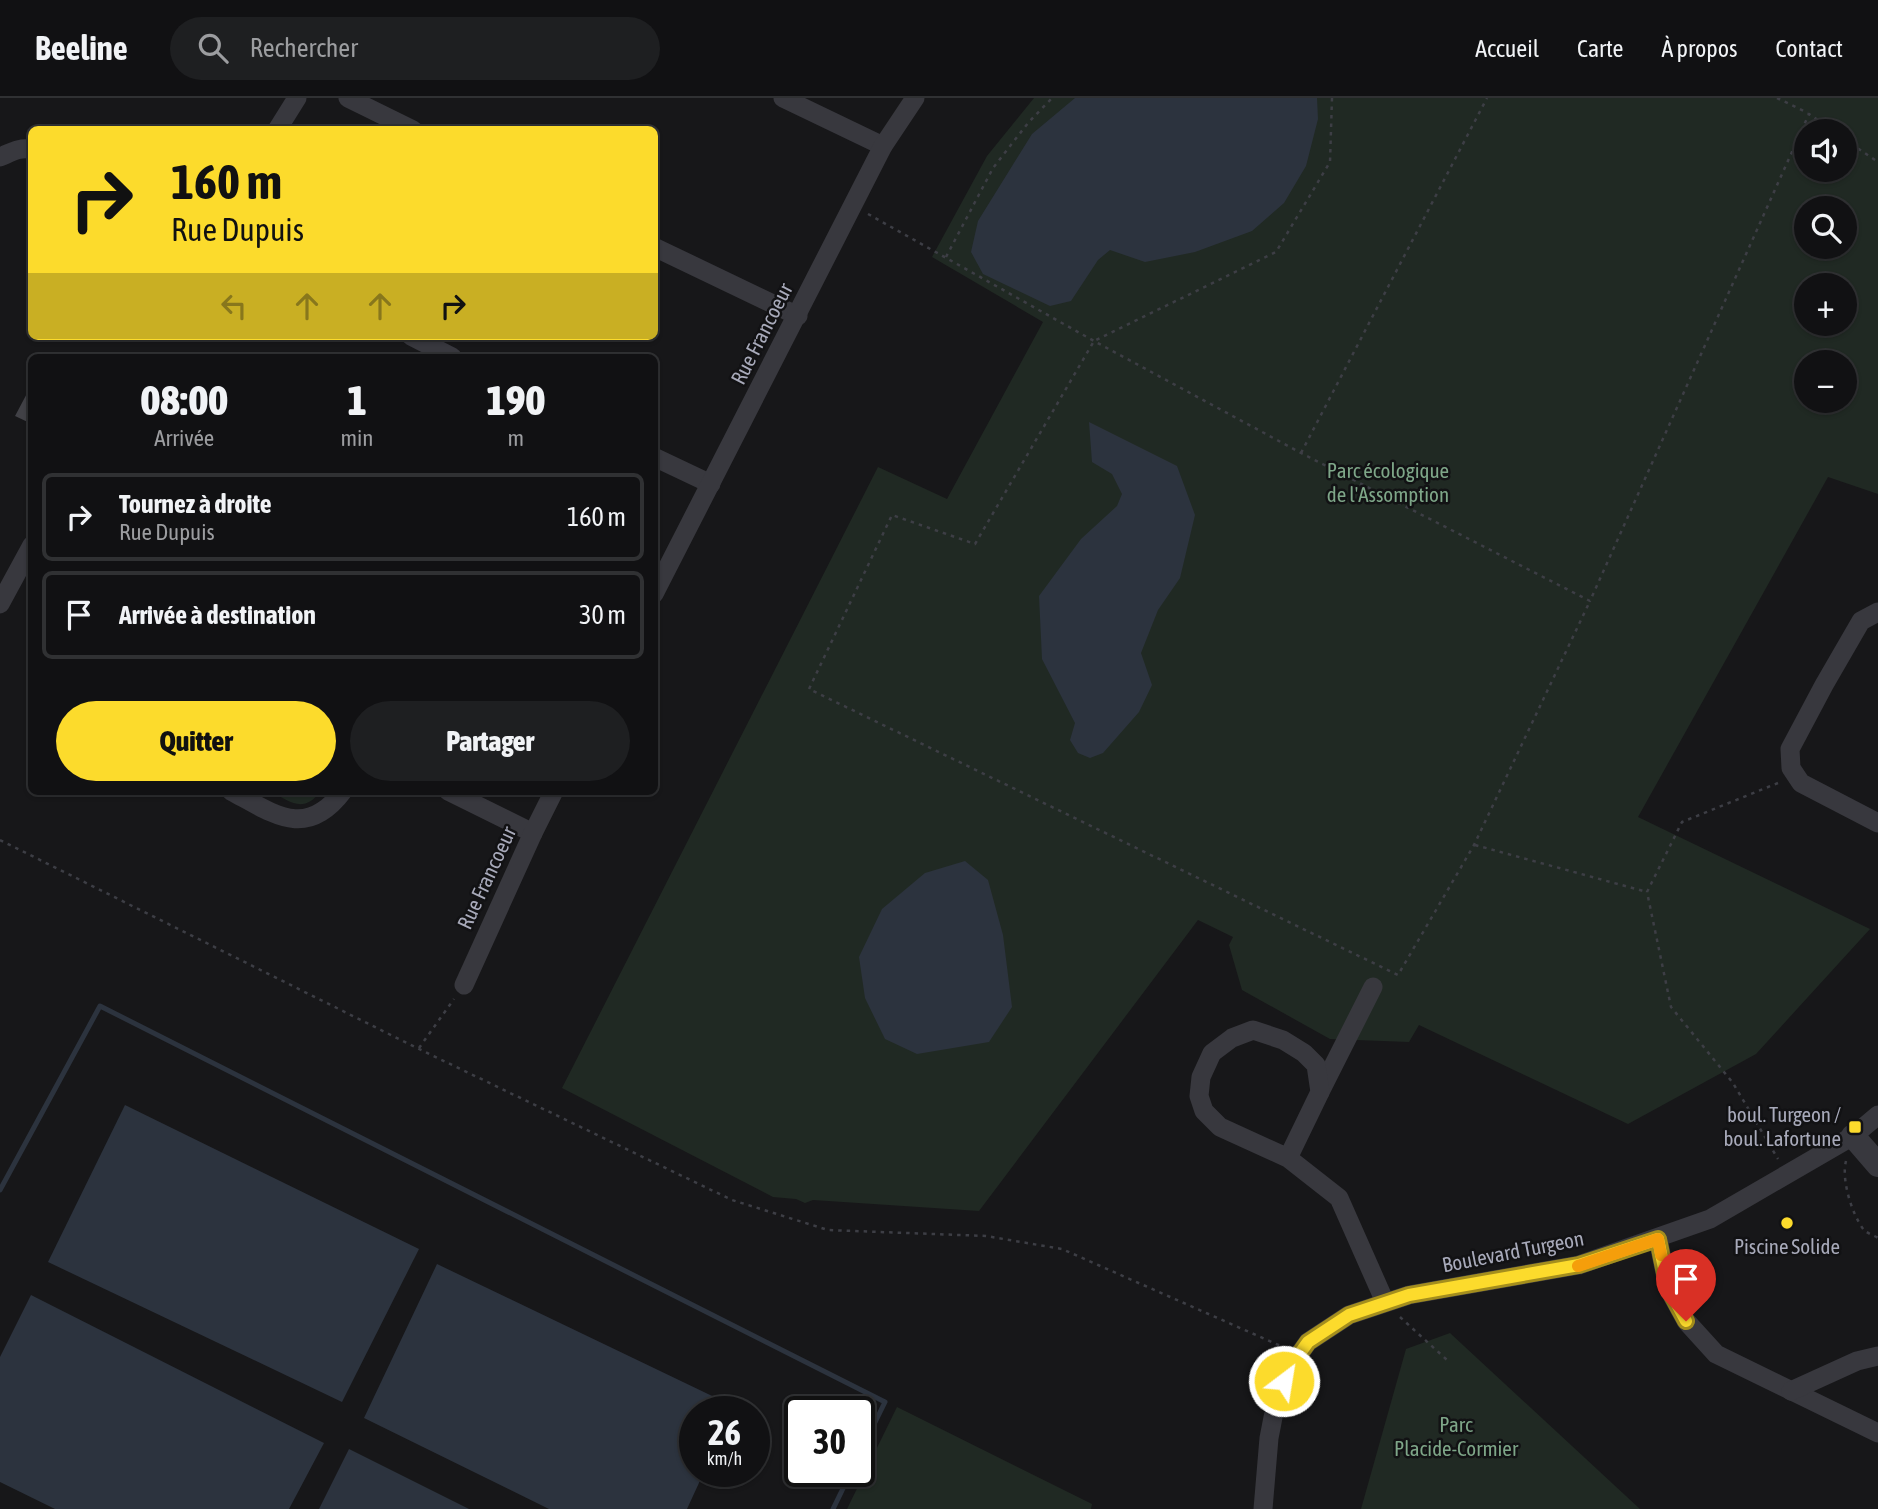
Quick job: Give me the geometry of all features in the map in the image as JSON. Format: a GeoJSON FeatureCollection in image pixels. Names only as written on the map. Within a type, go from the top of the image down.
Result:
{"type":"FeatureCollection","features":[{"type":"Feature","properties":{"kind":"street"},"geometry":{"type":"LineString","coordinates":[[280,126],[297,98]]}},
{"type":"Feature","properties":{"kind":"street"},"geometry":{"type":"LineString","coordinates":[[348,98],[405,126]]}},
{"type":"Feature","properties":{"kind":"street"},"geometry":{"type":"LineString","coordinates":[[783,98],[883,146]]}},
{"type":"Feature","properties":{"kind":"street","name":"Rue Francoeur"},"geometry":{"type":"LineString","coordinates":[[658,586],[883,146],[915,98]]}},
{"type":"Feature","properties":{"kind":"street"},"geometry":{"type":"LineString","coordinates":[[0,157],[28,148]]}},
{"type":"Feature","properties":{"kind":"street"},"geometry":{"type":"LineString","coordinates":[[658,249],[797,316]]}},
{"type":"Feature","properties":{"kind":"street"},"geometry":{"type":"LineString","coordinates":[[419,340],[446,354]]}},
{"type":"Feature","properties":{"kind":"street"},"geometry":{"type":"LineString","coordinates":[[658,459],[711,484]]}},
{"type":"Feature","properties":{"kind":"street"},"geometry":{"type":"LineString","coordinates":[[0,604],[28,552]]}},
{"type":"Feature","properties":{"kind":"street"},"geometry":{"type":"LineString","coordinates":[[13,579],[28,586]]}},
{"type":"Feature","properties":{"kind":"street"},"geometry":{"type":"LineString","coordinates":[[1878,612],[1861,621],[1790,749],[1791,768],[1801,783],[1878,823]]}},
{"type":"Feature","properties":{"kind":"street"},"geometry":{"type":"LineString","coordinates":[[238,795],[278,817],[308,819],[332,805],[340,795]]}},
{"type":"Feature","properties":{"kind":"street"},"geometry":{"type":"LineString","coordinates":[[456,795],[533,833]]}},
{"type":"Feature","properties":{"kind":"street","name":"Rue Francoeur"},"geometry":{"type":"LineString","coordinates":[[464,985],[552,795]]}},
{"type":"Feature","properties":{"kind":"street"},"geometry":{"type":"LineString","coordinates":[[1288,1158],[1373,987]]}},
{"type":"Feature","properties":{"kind":"street"},"geometry":{"type":"LineString","coordinates":[[1320,1093],[1316,1065],[1304,1053],[1283,1040],[1253,1030],[1232,1038],[1212,1053],[1201,1077],[1199,1096],[1204,1111],[1220,1126],[1288,1158],[1339,1198],[1385,1302]]}},
{"type":"Feature","properties":{"kind":"street","name":"Boulevard Turgeon"},"geometry":{"type":"LineString","coordinates":[[1263,1509],[1269,1438],[1276,1397],[1291,1366],[1308,1342],[1349,1315],[1409,1295],[1579,1265],[1658,1239],[1710,1219],[1853,1136],[1878,1115]]}},
{"type":"Feature","properties":{"kind":"street"},"geometry":{"type":"LineString","coordinates":[[1853,1136],[1878,1165]]}},
{"type":"Feature","properties":{"kind":"street"},"geometry":{"type":"LineString","coordinates":[[1658,1239],[1668,1288],[1686,1321],[1716,1354],[1878,1433]]}},
{"type":"Feature","properties":{"kind":"street"},"geometry":{"type":"LineString","coordinates":[[1791,1391],[1857,1361],[1878,1356]]}},
{"type":"Feature","properties":{"kind":"path"},"geometry":{"type":"LineString","coordinates":[[946,257],[993,168],[1028,123],[1052,98]]}},
{"type":"Feature","properties":{"kind":"path"},"geometry":{"type":"LineString","coordinates":[[1332,98],[1329,162],[1276,252],[1094,341],[975,544],[892,515],[809,690],[1398,975],[1474,845],[1590,601],[1809,114]]}},
{"type":"Feature","properties":{"kind":"path"},"geometry":{"type":"LineString","coordinates":[[1301,453],[1487,98]]}},
{"type":"Feature","properties":{"kind":"path"},"geometry":{"type":"LineString","coordinates":[[1777,98],[1816,119]]}},
{"type":"Feature","properties":{"kind":"path"},"geometry":{"type":"LineString","coordinates":[[1857,148],[1878,162]]}},
{"type":"Feature","properties":{"kind":"path"},"geometry":{"type":"LineString","coordinates":[[853,205],[1094,341],[1301,453],[1590,601]]}},
{"type":"Feature","properties":{"kind":"path"},"geometry":{"type":"LineString","coordinates":[[1787,1174],[1733,1083],[1671,1007],[1647,892],[1682,822],[1796,775]]}},
{"type":"Feature","properties":{"kind":"path"},"geometry":{"type":"LineString","coordinates":[[0,840],[419,1049],[732,1200],[828,1230],[986,1236],[1062,1250],[1300,1354]]}},
{"type":"Feature","properties":{"kind":"path"},"geometry":{"type":"LineString","coordinates":[[1474,845],[1647,892]]}},
{"type":"Feature","properties":{"kind":"path"},"geometry":{"type":"LineString","coordinates":[[419,1049],[464,985]]}},
{"type":"Feature","properties":{"kind":"path"},"geometry":{"type":"LineString","coordinates":[[1385,1302],[1447,1360]]}},
{"type":"Feature","properties":{"kind":"green space","name":"Parc écologique de l'Assomption"},"geometry":{"type":"Polygon","coordinates":[[[1034,98],[1878,98],[1878,494],[1828,477],[1638,817],[1870,929],[1756,1054],[1628,1124],[1419,1025],[1409,1042],[1330,1039],[1242,990],[1229,945],[1233,937],[1198,920],[979,1211],[813,1200],[805,1203],[796,1199],[773,1197],[562,1088],[878,467],[947,499],[1043,322],[932,257],[987,156],[1034,98]]]}},
{"type":"Feature","properties":{"kind":"green space"},"geometry":{"type":"Polygon","coordinates":[[[278,795],[318,795],[302,804],[278,795]]]}},
{"type":"Feature","properties":{"kind":"green space","name":"Parc Placide-Cormier"},"geometry":{"type":"Polygon","coordinates":[[[1450,1333],[1640,1509],[1361,1509],[1406,1349],[1450,1333]]]}},
{"type":"Feature","properties":{"kind":"green space"},"geometry":{"type":"Polygon","coordinates":[[[897,1407],[1092,1504],[1091,1509],[847,1509],[858,1487],[875,1487],[875,1452],[897,1407]]]}},
{"type":"Feature","properties":{"kind":"shaded area"},"geometry":{"type":"Polygon","coordinates":[[[1075,98],[1317,98],[1318,119],[1306,166],[1284,203],[1252,231],[1195,252],[1145,262],[1110,250],[1098,260],[1071,301],[1050,306],[983,274],[971,252],[978,221],[1032,134],[1075,98]]]}},
{"type":"Feature","properties":{"kind":"shaded area"},"geometry":{"type":"Polygon","coordinates":[[[1089,422],[1177,466],[1195,515],[1180,578],[1158,610],[1141,653],[1152,685],[1139,712],[1103,753],[1090,758],[1078,753],[1070,740],[1075,723],[1042,659],[1039,596],[1081,539],[1117,506],[1122,494],[1112,474],[1092,462],[1089,422]]]}},
{"type":"Feature","properties":{"kind":"shaded area"},"geometry":{"type":"Polygon","coordinates":[[[965,861],[988,880],[1003,935],[1012,1007],[989,1042],[917,1054],[885,1039],[865,998],[859,957],[882,909],[925,873],[965,861]]]}},
{"type":"Feature","properties":{"kind":"shaded area"},"geometry":{"type":"Polygon","coordinates":[[[125,1105],[419,1249],[342,1402],[48,1262],[125,1105]]]}},
{"type":"Feature","properties":{"kind":"shaded area"},"geometry":{"type":"Polygon","coordinates":[[[437,1264],[712,1396],[679,1396],[679,1487],[697,1487],[687,1509],[549,1509],[364,1418],[437,1264]]]}},
{"type":"Feature","properties":{"kind":"shaded area"},"geometry":{"type":"Polygon","coordinates":[[[31,1295],[324,1443],[289,1509],[55,1509],[0,1482],[0,1357],[31,1295]]]}},
{"type":"Feature","properties":{"kind":"shaded area"},"geometry":{"type":"Polygon","coordinates":[[[349,1449],[469,1509],[319,1509],[349,1449]]]}},
{"type":"Feature","properties":{"kind":"building"},"geometry":{"type":"Polygon","coordinates":[[[28,392],[28,422],[15,416],[28,392]]]}},
{"type":"Feature","properties":{"kind":"waterway"},"geometry":{"type":"LineString","coordinates":[[0,1190],[100,1006],[873,1396]]}},
{"type":"Feature","properties":{"kind":"waterway"},"geometry":{"type":"LineString","coordinates":[[875,1397],[885,1402],[875,1422]]}},
{"type":"Feature","properties":{"kind":"waterway"},"geometry":{"type":"LineString","coordinates":[[833,1509],[844,1487]]}},
{"type":"Feature","properties":{"kind":"slow traffic"},"geometry":{"type":"LineString","coordinates":[[1578,1266],[1658,1239],[1661,1255]]}},
{"type":"Feature","properties":{"kind":"place","name":"boul. Turgeon / boul. Lafortune"},"geometry":{"type":"Point","coordinates":[1855,1127]}},
{"type":"Feature","properties":{"kind":"place","name":"Piscine Solide"},"geometry":{"type":"Point","coordinates":[1787,1223]}},
{"type":"Feature","properties":{"kind":"route"},"geometry":{"type":"LineString","coordinates":[[1284,1381],[1308,1342],[1349,1315],[1409,1295],[1579,1265],[1658,1239],[1668,1288],[1686,1321]]}}]}
